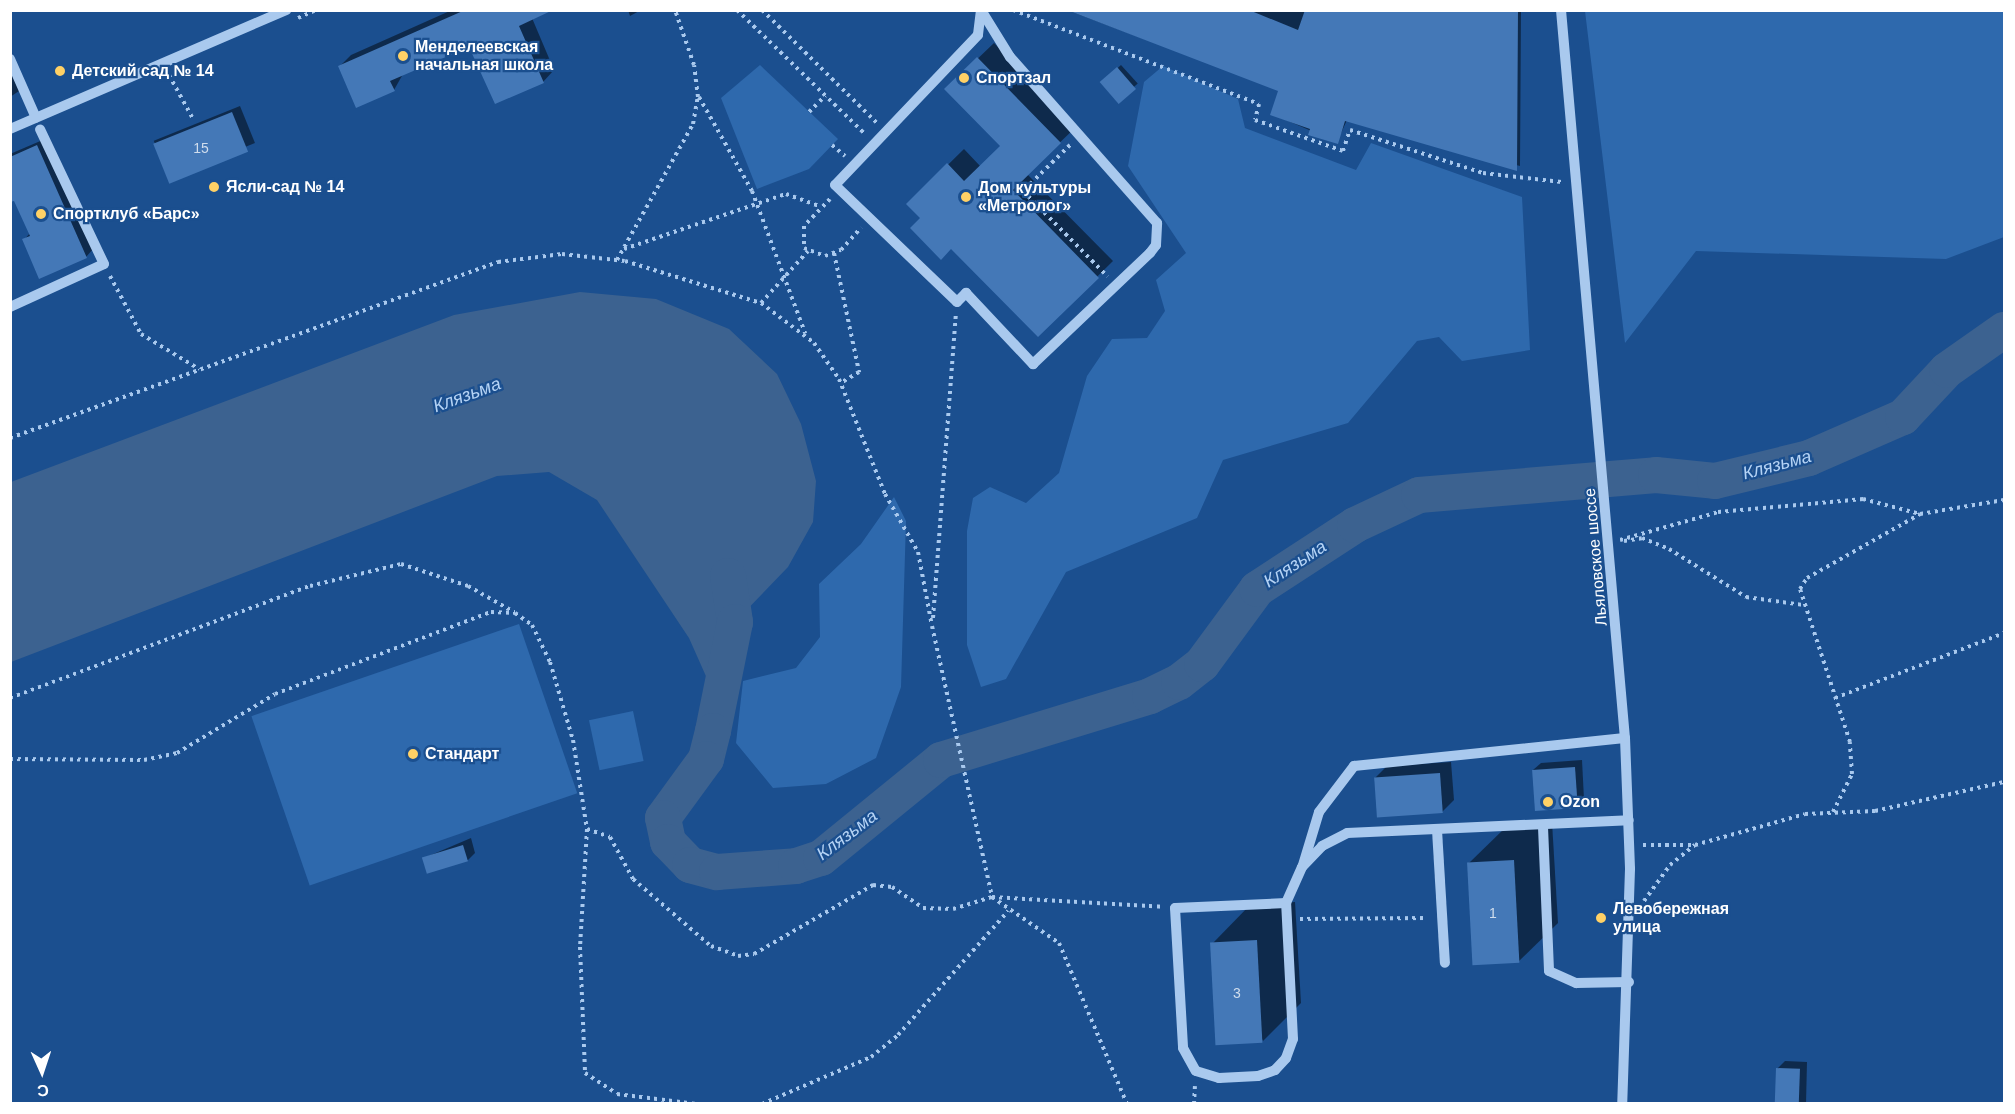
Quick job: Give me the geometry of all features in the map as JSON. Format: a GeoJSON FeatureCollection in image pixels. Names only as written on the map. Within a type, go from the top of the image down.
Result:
{"type":"FeatureCollection","features":[{"type":"Feature","properties":{"kind":"street"},"geometry":{"type":"LineString","coordinates":[[10,129],[286,10]]}},
{"type":"Feature","properties":{"kind":"street"},"geometry":{"type":"LineString","coordinates":[[981,10],[1010,57],[1157,223],[1156,245],[1034,364],[966,293],[957,302],[835,185],[978,35],[981,10]]}},
{"type":"Feature","properties":{"kind":"street","name":"Льяловское шоссе"},"geometry":{"type":"LineString","coordinates":[[1561,10],[1574,184],[1611,544],[1625,738],[1630,844],[1630,909],[1629,982],[1622,1104]]}},
{"type":"Feature","properties":{"kind":"street"},"geometry":{"type":"LineString","coordinates":[[10,59],[36,118]]}},
{"type":"Feature","properties":{"kind":"street"},"geometry":{"type":"LineString","coordinates":[[10,307],[104,264],[40,129]]}},
{"type":"Feature","properties":{"kind":"street"},"geometry":{"type":"LineString","coordinates":[[1286,903],[1175,908],[1183,1048],[1196,1071],[1219,1078],[1258,1076],[1275,1070],[1286,1058],[1293,1039],[1286,903],[1302,867],[1319,812],[1354,765],[1625,738]]}},
{"type":"Feature","properties":{"kind":"street"},"geometry":{"type":"LineString","coordinates":[[1302,867],[1322,846],[1347,833],[1543,827],[1629,820]]}},
{"type":"Feature","properties":{"kind":"street"},"geometry":{"type":"LineString","coordinates":[[1543,827],[1549,971],[1576,983],[1629,982]]}},
{"type":"Feature","properties":{"kind":"street"},"geometry":{"type":"LineString","coordinates":[[1437,830],[1445,963]]}},
{"type":"Feature","properties":{"kind":"path"},"geometry":{"type":"LineString","coordinates":[[617,260],[693,124],[698,96],[694,65],[675,10]]}},
{"type":"Feature","properties":{"kind":"path"},"geometry":{"type":"LineString","coordinates":[[737,10],[874,143]]}},
{"type":"Feature","properties":{"kind":"path"},"geometry":{"type":"LineString","coordinates":[[762,10],[885,131]]}},
{"type":"Feature","properties":{"kind":"path"},"geometry":{"type":"LineString","coordinates":[[1012,10],[1259,104],[1256,120],[1343,152],[1350,130],[1483,173],[1574,184]]}},
{"type":"Feature","properties":{"kind":"path"},"geometry":{"type":"LineString","coordinates":[[163,63],[192,117]]}},
{"type":"Feature","properties":{"kind":"path"},"geometry":{"type":"LineString","coordinates":[[698,96],[757,204],[805,334],[841,382],[885,494],[918,552],[936,661],[992,897],[1059,943],[1127,1104]]}},
{"type":"Feature","properties":{"kind":"path"},"geometry":{"type":"LineString","coordinates":[[809,112],[825,96]]}},
{"type":"Feature","properties":{"kind":"path"},"geometry":{"type":"LineString","coordinates":[[1081,135],[1023,191],[1116,285]]}},
{"type":"Feature","properties":{"kind":"path"},"geometry":{"type":"LineString","coordinates":[[839,189],[804,226],[808,251],[816,257],[834,253],[870,219]]}},
{"type":"Feature","properties":{"kind":"path"},"geometry":{"type":"LineString","coordinates":[[623,249],[786,194],[821,207]]}},
{"type":"Feature","properties":{"kind":"path"},"geometry":{"type":"LineString","coordinates":[[761,303],[808,251]]}},
{"type":"Feature","properties":{"kind":"path"},"geometry":{"type":"LineString","coordinates":[[834,253],[859,372],[841,382]]}},
{"type":"Feature","properties":{"kind":"path"},"geometry":{"type":"LineString","coordinates":[[10,438],[498,262],[562,254],[617,260],[761,303],[805,334]]}},
{"type":"Feature","properties":{"kind":"path"},"geometry":{"type":"LineString","coordinates":[[104,264],[141,334],[199,369]]}},
{"type":"Feature","properties":{"kind":"path"},"geometry":{"type":"LineString","coordinates":[[932,626],[957,302]]}},
{"type":"Feature","properties":{"kind":"path"},"geometry":{"type":"LineString","coordinates":[[1611,544],[1718,512],[1863,499],[1920,514]]}},
{"type":"Feature","properties":{"kind":"path"},"geometry":{"type":"LineString","coordinates":[[1833,812],[1852,774],[1850,742],[1800,589],[1807,578],[1920,514],[2004,500]]}},
{"type":"Feature","properties":{"kind":"path"},"geometry":{"type":"LineString","coordinates":[[1611,544],[1641,538],[1746,597],[1804,605]]}},
{"type":"Feature","properties":{"kind":"path"},"geometry":{"type":"LineString","coordinates":[[10,698],[310,586],[401,564],[468,586],[515,613],[532,625],[550,662],[573,740],[587,829],[580,947],[585,1073],[616,1094],[696,1104]]}},
{"type":"Feature","properties":{"kind":"path"},"geometry":{"type":"LineString","coordinates":[[10,759],[144,760],[177,753],[275,694],[491,612],[515,613]]}},
{"type":"Feature","properties":{"kind":"path"},"geometry":{"type":"LineString","coordinates":[[1835,698],[2004,633]]}},
{"type":"Feature","properties":{"kind":"path"},"geometry":{"type":"LineString","coordinates":[[1630,844],[1695,845],[1805,814],[1875,811],[2004,783]]}},
{"type":"Feature","properties":{"kind":"path"},"geometry":{"type":"LineString","coordinates":[[587,829],[610,837],[633,879],[711,946],[738,956],[754,954],[873,885],[892,887],[923,908],[953,909],[992,897],[1175,908]]}},
{"type":"Feature","properties":{"kind":"path"},"geometry":{"type":"LineString","coordinates":[[1630,909],[1648,898],[1670,865],[1695,845]]}},
{"type":"Feature","properties":{"kind":"path"},"geometry":{"type":"LineString","coordinates":[[762,1104],[871,1057],[898,1035],[1008,910]]}},
{"type":"Feature","properties":{"kind":"path"},"geometry":{"type":"LineString","coordinates":[[1287,919],[1442,918]]}},
{"type":"Feature","properties":{"kind":"shaded area"},"geometry":{"type":"Polygon","coordinates":[[[1585,11],[2004,11],[2004,237],[1946,259],[1696,251],[1625,343],[1585,11]]]}},
{"type":"Feature","properties":{"kind":"shaded area"},"geometry":{"type":"Polygon","coordinates":[[[760,65],[838,139],[809,169],[757,189],[721,98],[760,65]]]}},
{"type":"Feature","properties":{"kind":"shaded area"},"geometry":{"type":"Polygon","coordinates":[[[1163,66],[1238,99],[1245,128],[1356,170],[1371,143],[1522,197],[1530,350],[1462,361],[1439,337],[1417,341],[1348,423],[1223,460],[1197,518],[1066,572],[1006,679],[981,687],[967,645],[967,531],[973,498],[990,487],[1026,503],[1059,473],[1087,376],[1112,339],[1147,338],[1165,311],[1156,280],[1186,253],[1128,166],[1144,82],[1163,66]]]}},
{"type":"Feature","properties":{"kind":"shaded area"},"geometry":{"type":"Polygon","coordinates":[[[894,497],[906,521],[901,687],[876,758],[826,784],[773,788],[736,743],[743,681],[796,668],[820,637],[819,584],[861,544],[894,497]]]}},
{"type":"Feature","properties":{"kind":"shaded area","name":"Стандарт"},"geometry":{"type":"Polygon","coordinates":[[[519,624],[577,793],[310,885],[251,716],[519,624]]]}},
{"type":"Feature","properties":{"kind":"shaded area"},"geometry":{"type":"Polygon","coordinates":[[[633,711],[644,761],[600,770],[589,720],[633,711]]]}},
{"type":"Feature","properties":{"kind":"water"},"geometry":{"type":"Polygon","coordinates":[[[580,292],[656,299],[729,329],[777,374],[801,424],[816,481],[813,522],[788,567],[735,622],[717,701],[689,638],[597,500],[549,472],[497,476],[11,662],[11,482],[454,315],[580,292]]]}},
{"type":"Feature","properties":{"kind":"building","name":"Менделеевская начальная школа"},"geometry":{"type":"Polygon","coordinates":[[[465,10],[553,10],[519,26],[544,83],[495,104],[469,47],[390,81],[395,91],[356,108],[338,66],[465,10]]]}},
{"type":"Feature","properties":{"kind":"building"},"geometry":{"type":"Polygon","coordinates":[[[1067,10],[1249,10],[1298,30],[1305,10],[1518,10],[1517,171],[1345,121],[1338,144],[1308,135],[1310,129],[1270,115],[1278,91],[1067,10]]]}},
{"type":"Feature","properties":{"kind":"building","name":"Дом культуры «Метролог»"},"geometry":{"type":"Polygon","coordinates":[[[977,57],[1061,143],[1013,190],[1099,278],[1038,337],[951,249],[941,260],[910,228],[920,218],[906,204],[947,163],[964,181],[1000,146],[944,89],[977,57]]]}},
{"type":"Feature","properties":{"kind":"building"},"geometry":{"type":"Polygon","coordinates":[[[1117,67],[1136,89],[1119,104],[1100,82],[1117,67]]]}},
{"type":"Feature","properties":{"kind":"building"},"geometry":{"type":"Polygon","coordinates":[[[232,112],[248,152],[169,184],[153,144],[232,112]]]}},
{"type":"Feature","properties":{"kind":"building"},"geometry":{"type":"Polygon","coordinates":[[[37,145],[87,258],[39,279],[22,239],[30,236],[14,201],[10,202],[10,157],[37,145]]]}},
{"type":"Feature","properties":{"kind":"building"},"geometry":{"type":"Polygon","coordinates":[[[1575,767],[1578,808],[1535,811],[1532,770],[1575,767]]]}},
{"type":"Feature","properties":{"kind":"building"},"geometry":{"type":"Polygon","coordinates":[[[1440,773],[1443,813],[1377,818],[1374,778],[1440,773]]]}},
{"type":"Feature","properties":{"kind":"building"},"geometry":{"type":"Polygon","coordinates":[[[463,845],[468,861],[427,874],[422,858],[463,845]]]}},
{"type":"Feature","properties":{"kind":"building"},"geometry":{"type":"Polygon","coordinates":[[[1514,860],[1519,963],[1472,965],[1467,862],[1514,860]]]}},
{"type":"Feature","properties":{"kind":"building"},"geometry":{"type":"Polygon","coordinates":[[[1257,940],[1262,1043],[1215,1045],[1210,942],[1257,940]]]}},
{"type":"Feature","properties":{"kind":"building"},"geometry":{"type":"Polygon","coordinates":[[[1776,1068],[1800,1069],[1799,1104],[1775,1104],[1776,1068]]]}},
{"type":"Feature","properties":{"kind":"waterway","name":"Клязьма"},"geometry":{"type":"LineString","coordinates":[[728,576],[735,622],[713,731],[706,759],[663,818],[668,842],[690,865],[717,872],[796,866],[821,858],[941,760],[1150,696],[1179,682],[1202,664],[1257,589],[1355,525],[1419,495],[1656,475],[1715,481],[1809,458],[1903,417],[1947,370],[2004,330]]}},
{"type":"Feature","properties":{"kind":"place","name":"Менделеевская начальная школа"},"geometry":{"type":"Point","coordinates":[403,56]}},
{"type":"Feature","properties":{"kind":"place","name":"Детский сад № 14"},"geometry":{"type":"Point","coordinates":[60,71]}},
{"type":"Feature","properties":{"kind":"place","name":"Спортзал"},"geometry":{"type":"Point","coordinates":[964,78]}},
{"type":"Feature","properties":{"kind":"place","name":"Ясли-сад № 14"},"geometry":{"type":"Point","coordinates":[214,187]}},
{"type":"Feature","properties":{"kind":"place","name":"Дом культуры «Метролог»"},"geometry":{"type":"Point","coordinates":[966,197]}},
{"type":"Feature","properties":{"kind":"place","name":"Спортклуб «Барс»"},"geometry":{"type":"Point","coordinates":[41,214]}},
{"type":"Feature","properties":{"kind":"place","name":"Стандарт"},"geometry":{"type":"Point","coordinates":[413,754]}},
{"type":"Feature","properties":{"kind":"place","name":"Ozon"},"geometry":{"type":"Point","coordinates":[1548,802]}},
{"type":"Feature","properties":{"kind":"place","name":"Левобережная улица"},"geometry":{"type":"Point","coordinates":[1601,918]}}]}
